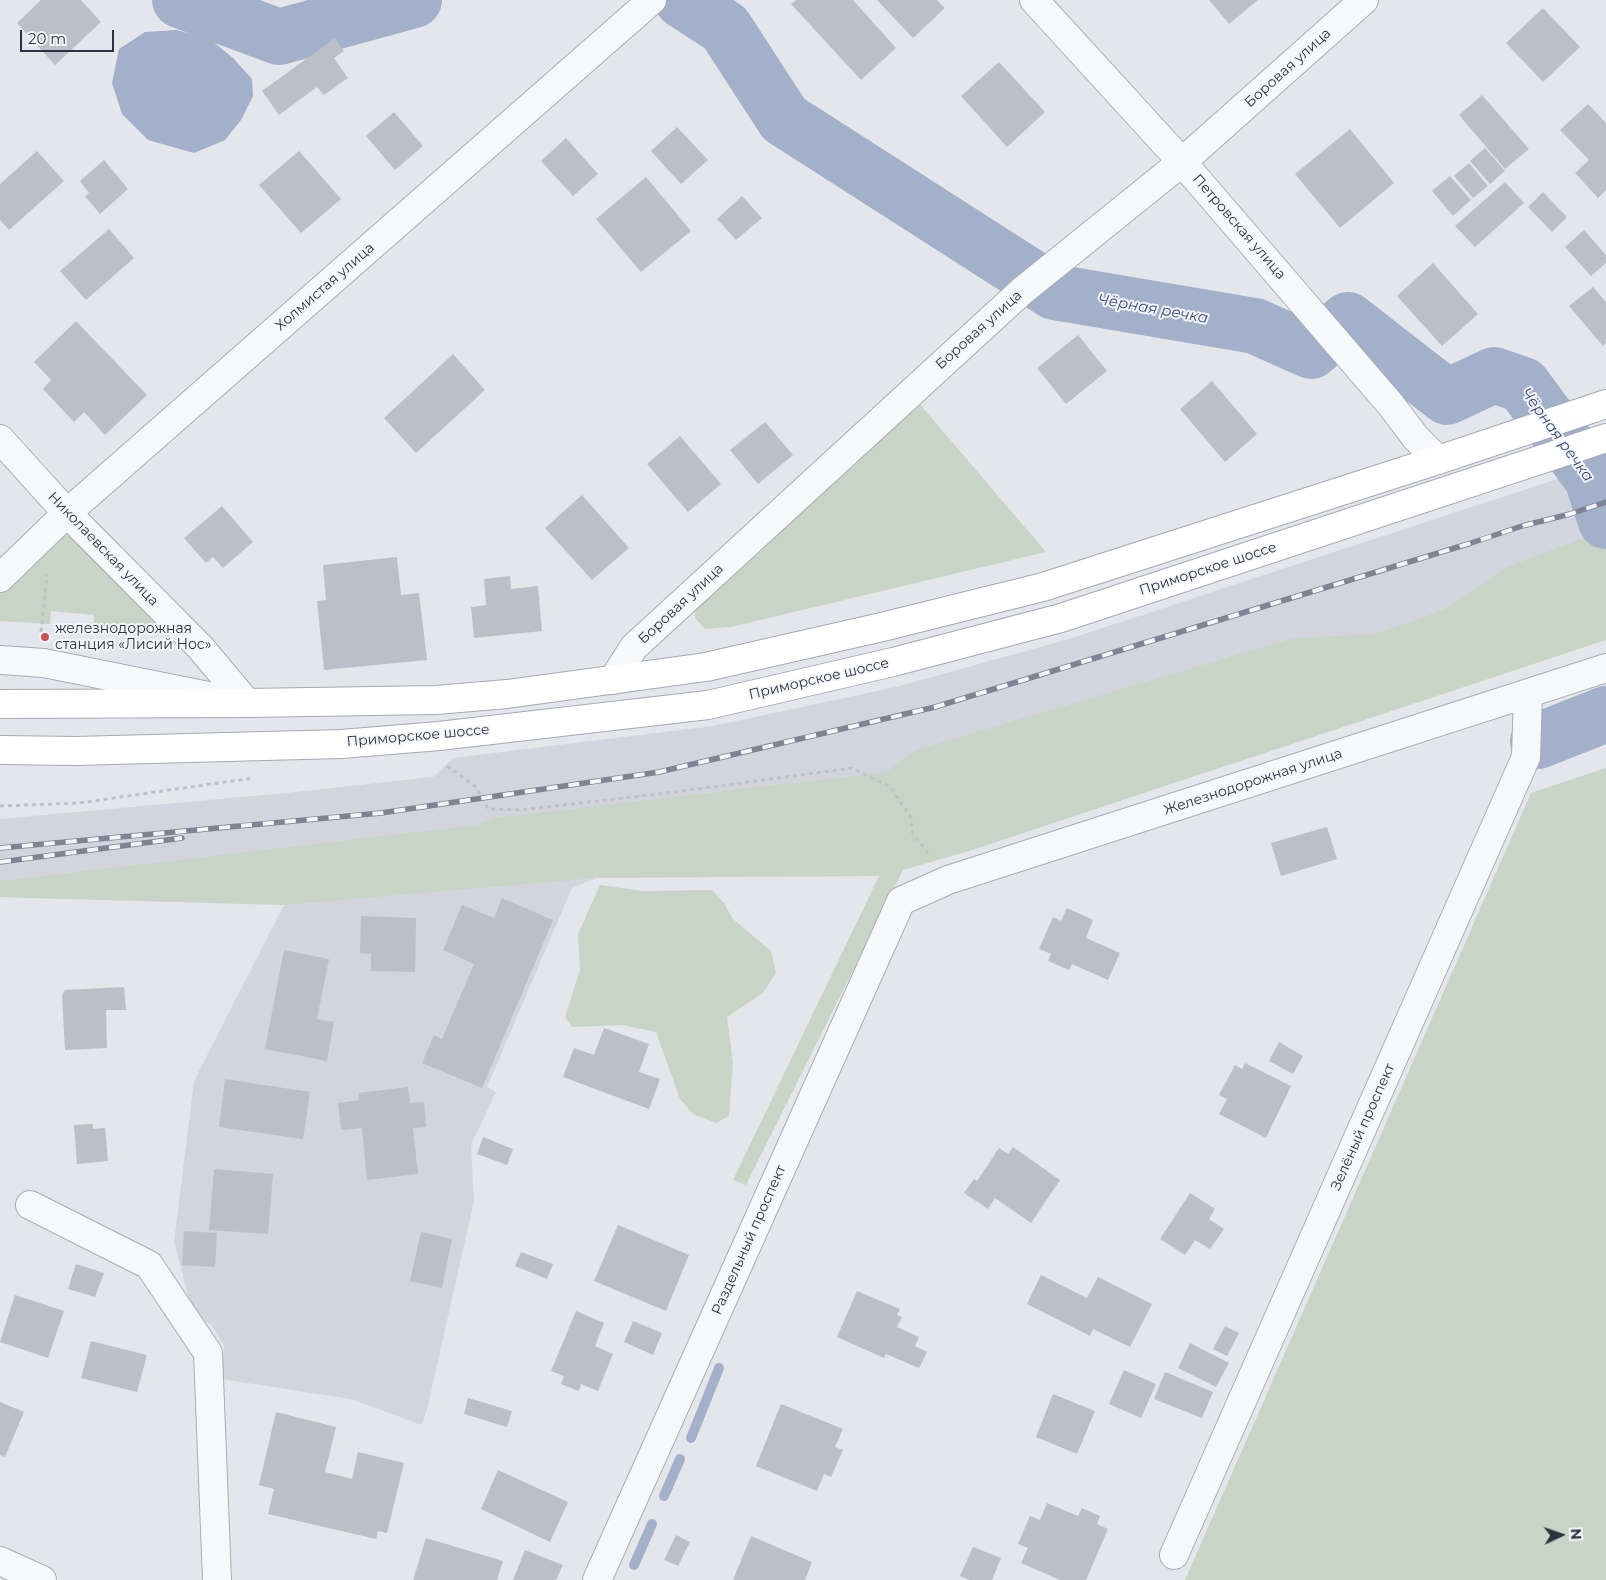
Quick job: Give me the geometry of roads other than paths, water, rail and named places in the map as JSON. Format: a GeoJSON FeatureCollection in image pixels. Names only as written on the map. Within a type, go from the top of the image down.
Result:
{"type":"FeatureCollection","features":[{"type":"Feature","properties":{"kind":"main road"},"geometry":{"type":"LineString","coordinates":[[0,704],[436,700],[508,694],[706,667],[882,627],[1043,587],[1594,408]]}},
{"type":"Feature","properties":{"kind":"main road","name":"Приморское шоссе"},"geometry":{"type":"LineString","coordinates":[[0,750],[75,751],[341,744],[439,736],[708,705],[894,662],[1061,618],[1604,439]]}},
{"type":"Feature","properties":{"kind":"street","name":"Петровская улица"},"geometry":{"type":"LineString","coordinates":[[1034,0],[1182,162],[1391,405],[1416,438],[1438,460]]}},
{"type":"Feature","properties":{"kind":"street","name":"Боровая улица"},"geometry":{"type":"LineString","coordinates":[[613,680],[634,647],[1022,291],[1182,162],[1364,0]]}},
{"type":"Feature","properties":{"kind":"street","name":"Холмистая улица"},"geometry":{"type":"LineString","coordinates":[[0,578],[59,521],[644,7]]}},
{"type":"Feature","properties":{"kind":"street","name":"Николаевская улица"},"geometry":{"type":"LineString","coordinates":[[0,438],[59,521],[200,647],[247,703]]}},
{"type":"Feature","properties":{"kind":"street"},"geometry":{"type":"LineString","coordinates":[[0,660],[44,663],[247,703]]}},
{"type":"Feature","properties":{"kind":"street","name":"Железнодорожная улица"},"geometry":{"type":"LineString","coordinates":[[901,900],[948,880],[1606,668]]}},
{"type":"Feature","properties":{"kind":"street","name":"Зелёный проспект"},"geometry":{"type":"LineString","coordinates":[[1174,1555],[1526,757],[1528,694]]}},
{"type":"Feature","properties":{"kind":"street","name":"Раздельный проспект"},"geometry":{"type":"LineString","coordinates":[[597,1580],[901,900]]}},
{"type":"Feature","properties":{"kind":"street"},"geometry":{"type":"LineString","coordinates":[[30,1205],[149,1265],[208,1353],[217,1580]]}},
{"type":"Feature","properties":{"kind":"street"},"geometry":{"type":"LineString","coordinates":[[0,1561],[42,1580]]}},
{"type":"Feature","properties":{"kind":"water"},"geometry":{"type":"Polygon","coordinates":[[[177,30],[210,39],[234,59],[252,79],[253,96],[241,120],[225,140],[194,153],[148,140],[122,114],[112,83],[119,49],[145,32],[177,30]]]}},
{"type":"Feature","properties":{"kind":"waterway","name":"Чёрная речка"},"geometry":{"type":"LineString","coordinates":[[180,0],[279,37],[414,0]]}},
{"type":"Feature","properties":{"kind":"waterway","name":"Чёрная речка"},"geometry":{"type":"LineString","coordinates":[[682,0],[725,28],[784,119],[1054,292],[1255,326],[1311,351],[1348,320],[1447,397],[1494,375],[1523,385],[1592,478],[1606,521]]}},
{"type":"Feature","properties":{"kind":"waterway","name":"Чёрная речка"},"geometry":{"type":"LineString","coordinates":[[1538,741],[1606,714]]}},
{"type":"Feature","properties":{"kind":"waterway"},"geometry":{"type":"LineString","coordinates":[[691,1438],[719,1368]]}},
{"type":"Feature","properties":{"kind":"waterway"},"geometry":{"type":"LineString","coordinates":[[664,1496],[680,1459]]}},
{"type":"Feature","properties":{"kind":"waterway"},"geometry":{"type":"LineString","coordinates":[[634,1565],[652,1524]]}},
{"type":"Feature","properties":{"kind":"railway"},"geometry":{"type":"LineString","coordinates":[[0,848],[381,813],[659,772],[935,707],[1522,526],[1570,514],[1606,502]]}},
{"type":"Feature","properties":{"kind":"railway"},"geometry":{"type":"LineString","coordinates":[[0,862],[182,838]]}},
{"type":"Feature","properties":{"kind":"place","name":"железнодорожная станция «Лисий Нос»"},"geometry":{"type":"Point","coordinates":[45,637]}}]}
